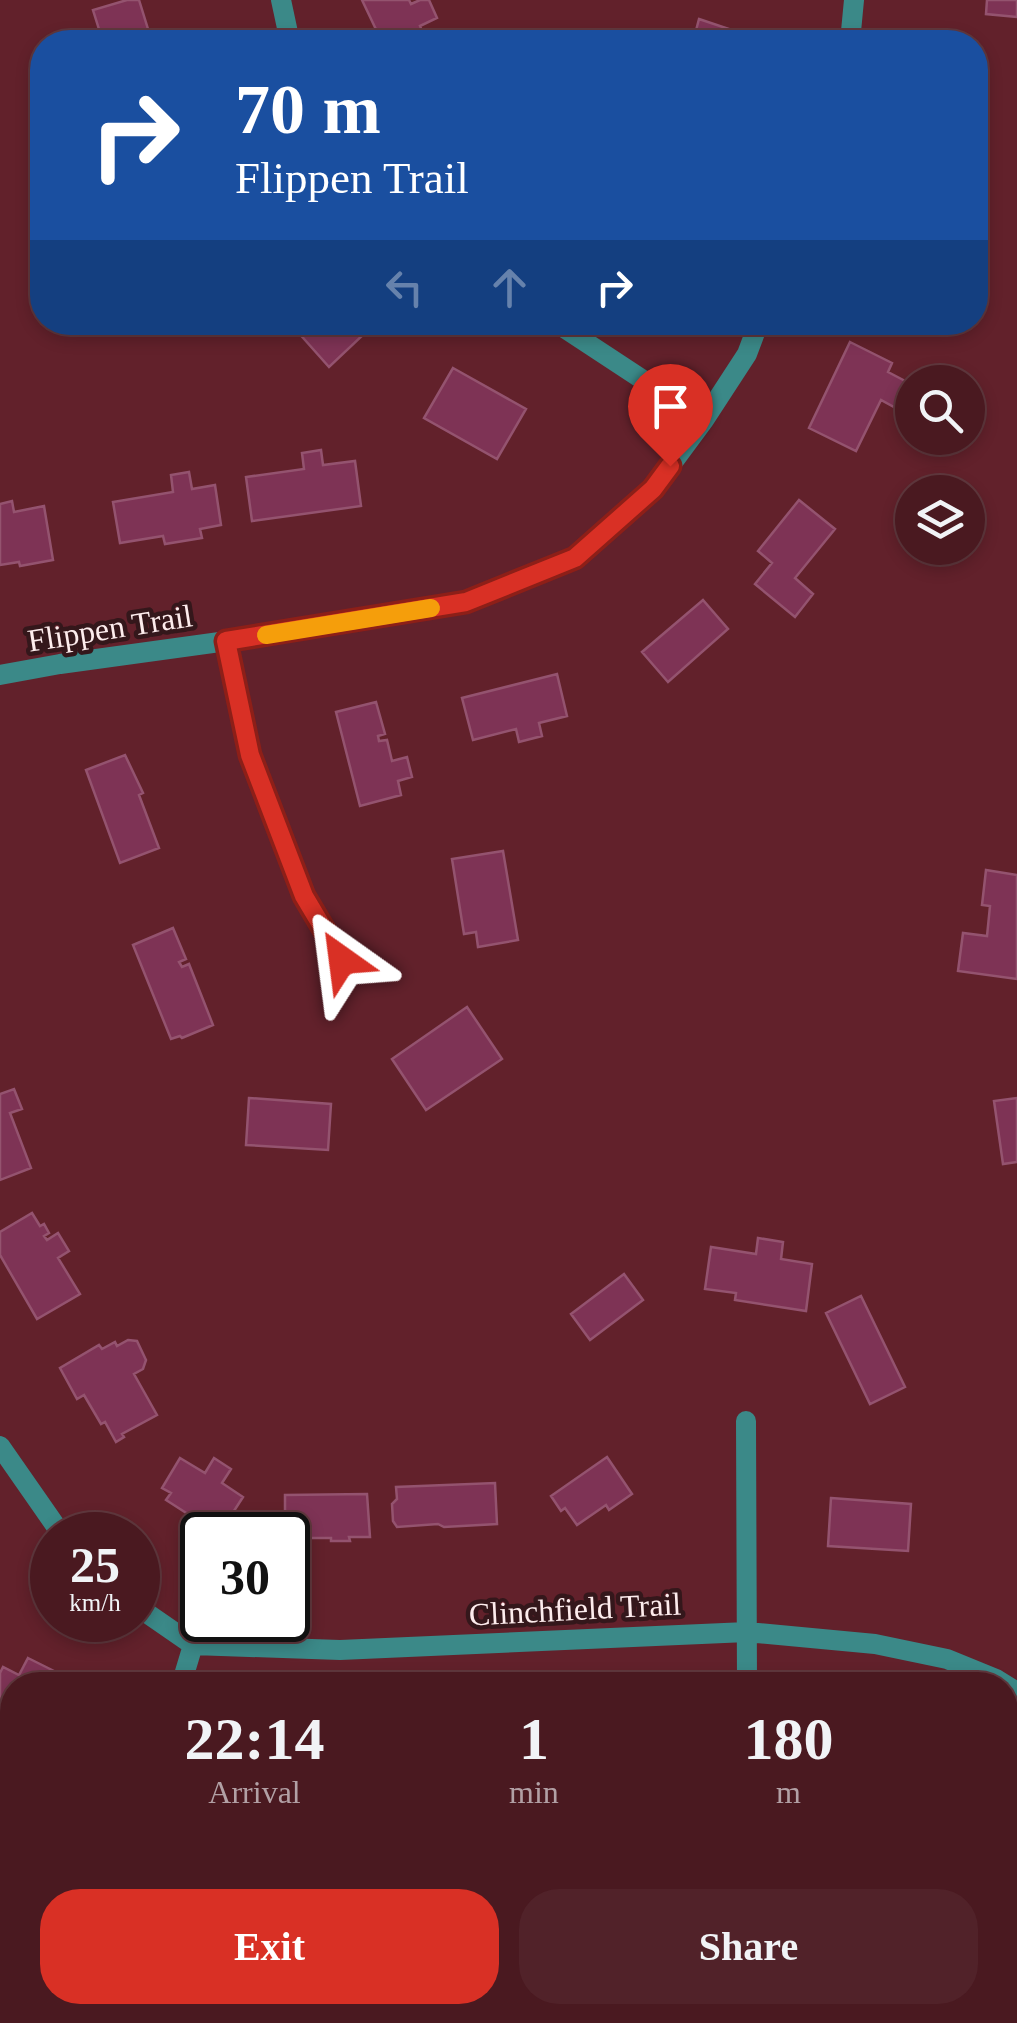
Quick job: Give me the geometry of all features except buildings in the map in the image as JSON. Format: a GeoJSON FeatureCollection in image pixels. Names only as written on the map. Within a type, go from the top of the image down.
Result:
{"type":"FeatureCollection","features":[{"type":"Feature","properties":{"kind":"street"},"geometry":{"type":"LineString","coordinates":[[282,0],[288,30]]}},
{"type":"Feature","properties":{"kind":"street"},"geometry":{"type":"LineString","coordinates":[[851,30],[854,0]]}},
{"type":"Feature","properties":{"kind":"street"},"geometry":{"type":"LineString","coordinates":[[575,335],[704,420]]}},
{"type":"Feature","properties":{"kind":"street","name":"Flippen Trail"},"geometry":{"type":"LineString","coordinates":[[0,676],[466,602],[575,558],[653,489],[704,420],[747,354],[755,335]]}},
{"type":"Feature","properties":{"kind":"street"},"geometry":{"type":"LineString","coordinates":[[226,641],[250,755],[304,896],[342,960]]}},
{"type":"Feature","properties":{"kind":"street"},"geometry":{"type":"LineString","coordinates":[[746,1421],[747,1672]]}},
{"type":"Feature","properties":{"kind":"street"},"geometry":{"type":"LineString","coordinates":[[0,1446],[46,1512]]}},
{"type":"Feature","properties":{"kind":"street"},"geometry":{"type":"LineString","coordinates":[[160,1622],[193,1645],[185,1672]]}},
{"type":"Feature","properties":{"kind":"street","name":"Clinchfield Trail"},"geometry":{"type":"LineString","coordinates":[[193,1645],[340,1650],[747,1632],[875,1644],[947,1659],[979,1672]]}},
{"type":"Feature","properties":{"kind":"slow traffic"},"geometry":{"type":"LineString","coordinates":[[266,635],[431,608]]}},
{"type":"Feature","properties":{"kind":"route"},"geometry":{"type":"LineString","coordinates":[[342,960],[304,896],[250,755],[226,641],[466,602],[575,558],[653,489],[670,466]]}}]}
